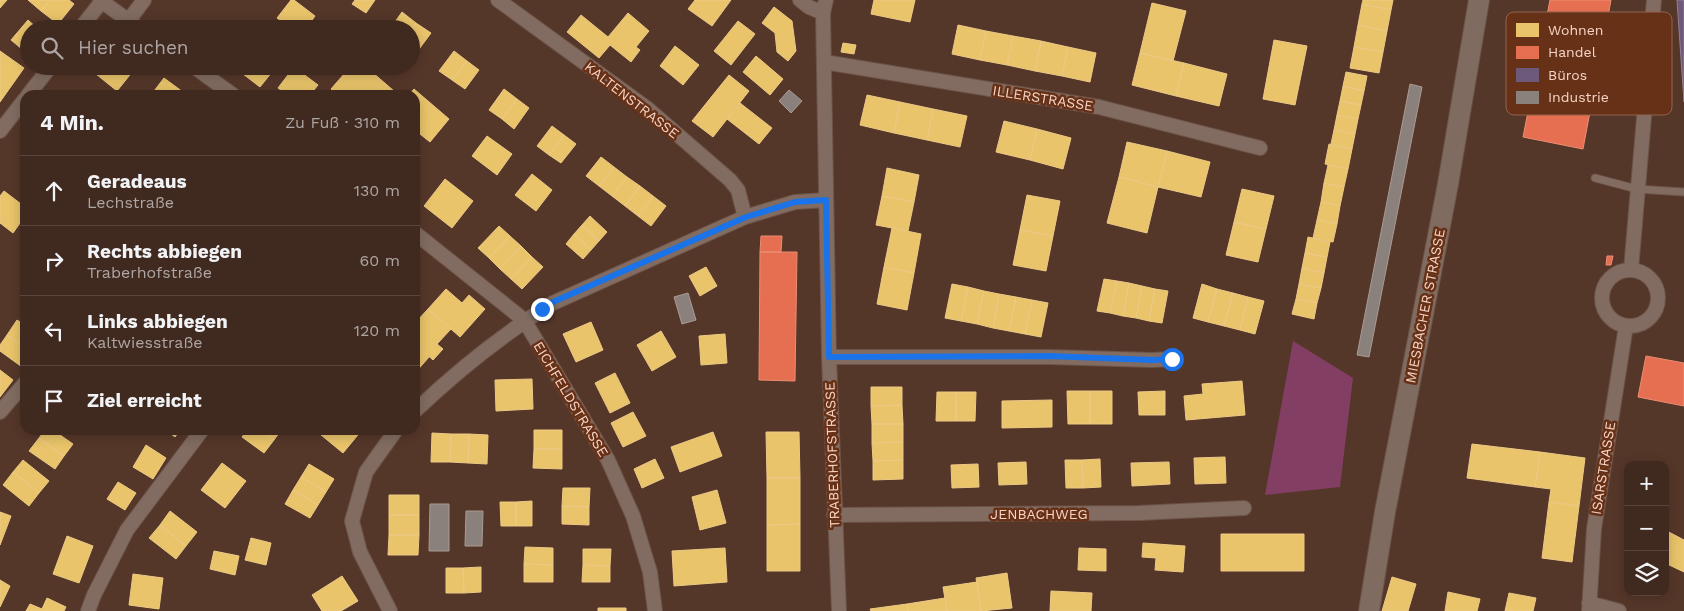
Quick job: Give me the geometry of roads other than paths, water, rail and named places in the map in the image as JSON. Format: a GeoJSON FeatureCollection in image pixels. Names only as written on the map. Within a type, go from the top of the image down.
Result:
{"type":"FeatureCollection","features":[{"type":"Feature","properties":{"kind":"main road","name":"MIESBACHER STRASSE"},"geometry":{"type":"LineString","coordinates":[[1370,611],[1385,512],[1448,184],[1479,0]]}},
{"type":"Feature","properties":{"kind":"street"},"geometry":{"type":"LineString","coordinates":[[137,20],[144,0]]}},
{"type":"Feature","properties":{"kind":"street","name":"KALTENSTRASSE"},"geometry":{"type":"LineString","coordinates":[[498,0],[648,109],[730,180],[738,190],[746,217]]}},
{"type":"Feature","properties":{"kind":"street"},"geometry":{"type":"LineString","coordinates":[[800,0],[809,7],[825,6]]}},
{"type":"Feature","properties":{"kind":"street"},"geometry":{"type":"LineString","coordinates":[[87,20],[101,1],[128,20]]}},
{"type":"Feature","properties":{"kind":"street","name":"TRABERHOFSTRASSE"},"geometry":{"type":"LineString","coordinates":[[825,6],[824,62],[829,357],[839,611]]}},
{"type":"Feature","properties":{"kind":"street","name":"ILLERSTRASSE"},"geometry":{"type":"LineString","coordinates":[[824,62],[1099,107],[1260,148]]}},
{"type":"Feature","properties":{"kind":"street"},"geometry":{"type":"LineString","coordinates":[[32,90],[44,75]]}},
{"type":"Feature","properties":{"kind":"street"},"geometry":{"type":"LineString","coordinates":[[205,75],[226,90]]}},
{"type":"Feature","properties":{"kind":"street"},"geometry":{"type":"LineString","coordinates":[[0,131],[20,105]]}},
{"type":"Feature","properties":{"kind":"street"},"geometry":{"type":"LineString","coordinates":[[1631,270],[1644,115]]}},
{"type":"Feature","properties":{"kind":"street"},"geometry":{"type":"LineString","coordinates":[[420,406],[449,378],[524,320],[553,302],[746,217],[795,202],[826,200]]}},
{"type":"Feature","properties":{"kind":"street","name":"EICHFELDSTRASSE"},"geometry":{"type":"LineString","coordinates":[[420,237],[524,320],[608,460],[633,516],[650,572],[655,611]]}},
{"type":"Feature","properties":{"kind":"street"},"geometry":{"type":"LineString","coordinates":[[1631,270],[1640,272],[1648,277],[1654,284],[1658,301],[1655,310],[1643,323],[1626,326],[1617,323],[1609,317],[1604,309],[1602,300],[1607,282],[1622,272],[1631,270]]}},
{"type":"Feature","properties":{"kind":"street","name":"ISARSTRASSE"},"geometry":{"type":"LineString","coordinates":[[1589,607],[1594,529],[1626,326]]}},
{"type":"Feature","properties":{"kind":"street"},"geometry":{"type":"LineString","coordinates":[[829,357],[1049,356],[1172,359]]}},
{"type":"Feature","properties":{"kind":"street"},"geometry":{"type":"LineString","coordinates":[[0,412],[20,389]]}},
{"type":"Feature","properties":{"kind":"street"},"geometry":{"type":"LineString","coordinates":[[88,611],[94,595],[127,530],[198,435]]}},
{"type":"Feature","properties":{"kind":"street"},"geometry":{"type":"LineString","coordinates":[[390,611],[360,552],[352,521],[366,472],[391,435]]}},
{"type":"Feature","properties":{"kind":"street","name":"JENBACHWEG"},"geometry":{"type":"LineString","coordinates":[[834,515],[1139,513],[1244,508]]}},
{"type":"Feature","properties":{"kind":"street"},"geometry":{"type":"LineString","coordinates":[[1589,607],[1619,611]]}},
{"type":"Feature","properties":{"kind":"lane"},"geometry":{"type":"LineString","coordinates":[[1595,178],[1637,189],[1684,192]]}}]}
